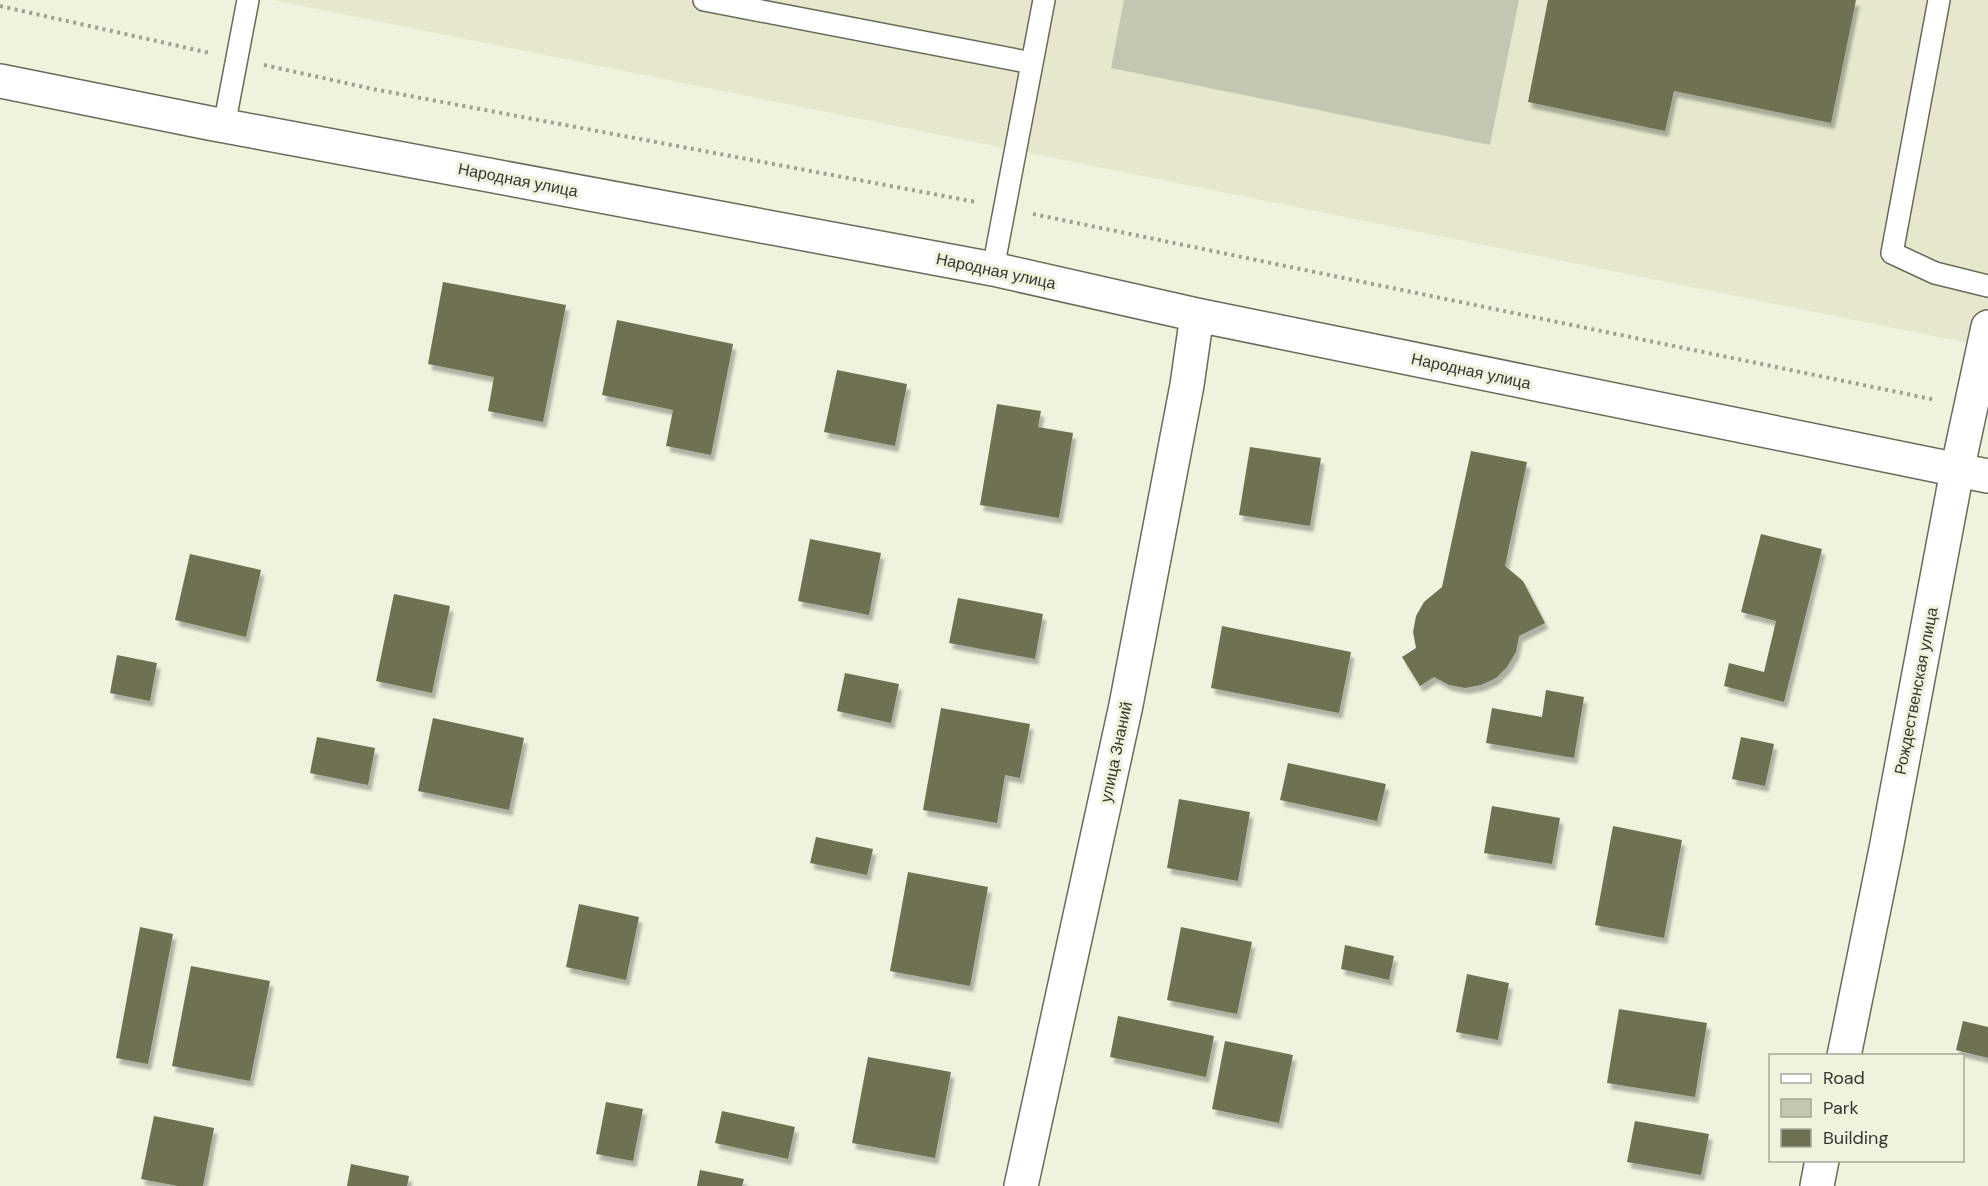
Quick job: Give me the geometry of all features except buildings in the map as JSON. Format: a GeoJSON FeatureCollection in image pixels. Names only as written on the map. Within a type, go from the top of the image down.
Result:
{"type":"FeatureCollection","features":[{"type":"Feature","properties":{"kind":"street","name":"Народная улица"},"geometry":{"type":"LineString","coordinates":[[0,81],[224,126],[993,269],[1197,315],[1973,473]]}},
{"type":"Feature","properties":{"kind":"street","name":"улица Знаний"},"geometry":{"type":"LineString","coordinates":[[1021,1186],[1126,705],[1187,385],[1197,315]]}},
{"type":"Feature","properties":{"kind":"street","name":"Рождественская улица"},"geometry":{"type":"LineString","coordinates":[[1844,1054],[1886,849],[1973,473],[1988,327]]}},
{"type":"Feature","properties":{"kind":"street"},"geometry":{"type":"LineString","coordinates":[[1817,1186],[1822,1162]]}},
{"type":"Feature","properties":{"kind":"lane"},"geometry":{"type":"LineString","coordinates":[[224,126],[248,0]]}},
{"type":"Feature","properties":{"kind":"lane"},"geometry":{"type":"LineString","coordinates":[[704,0],[1032,63]]}},
{"type":"Feature","properties":{"kind":"lane"},"geometry":{"type":"LineString","coordinates":[[993,269],[1044,0]]}},
{"type":"Feature","properties":{"kind":"lane"},"geometry":{"type":"LineString","coordinates":[[1938,0],[1892,253],[1935,273],[1988,286]]}},
{"type":"Feature","properties":{"kind":"shaded area"},"geometry":{"type":"Polygon","coordinates":[[[273,0],[1988,0],[1988,347],[273,0]]]}},
{"type":"Feature","properties":{"kind":"green space"},"geometry":{"type":"Polygon","coordinates":[[[1124,0],[1519,0],[1490,145],[1111,68],[1124,0]]]}}]}
